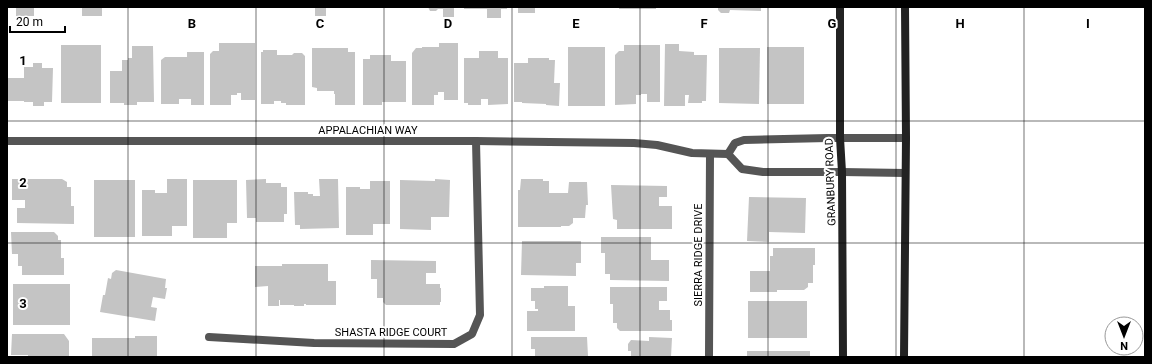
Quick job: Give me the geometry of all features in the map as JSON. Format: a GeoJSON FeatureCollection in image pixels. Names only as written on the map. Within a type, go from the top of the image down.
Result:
{"type":"FeatureCollection","features":[{"type":"Feature","properties":{"kind":"main road","name":"GRANBURY ROAD"},"geometry":{"type":"LineString","coordinates":[[840,7],[843,357]]}},
{"type":"Feature","properties":{"kind":"main road"},"geometry":{"type":"LineString","coordinates":[[904,357],[906,7]]}},
{"type":"Feature","properties":{"kind":"street"},"geometry":{"type":"LineString","coordinates":[[905,173],[763,172],[742,169],[728,154],[735,143],[744,140],[906,138]]}},
{"type":"Feature","properties":{"kind":"street","name":"APPALACHIAN WAY"},"geometry":{"type":"LineString","coordinates":[[7,140],[476,140],[634,143],[657,145],[692,153],[728,154]]}},
{"type":"Feature","properties":{"kind":"street","name":"SHASTA RIDGE COURT"},"geometry":{"type":"LineString","coordinates":[[209,337],[314,343],[454,344],[472,334],[480,315],[476,140]]}},
{"type":"Feature","properties":{"kind":"street","name":"SIERRA RIDGE DRIVE"},"geometry":{"type":"LineString","coordinates":[[709,357],[710,154]]}},
{"type":"Feature","properties":{"kind":"building"},"geometry":{"type":"Polygon","coordinates":[[[16,7],[34,7],[34,16],[16,16],[16,7]]]}},
{"type":"Feature","properties":{"kind":"building"},"geometry":{"type":"Polygon","coordinates":[[[82,7],[102,7],[102,16],[82,16],[82,7]]]}},
{"type":"Feature","properties":{"kind":"building"},"geometry":{"type":"Polygon","coordinates":[[[315,7],[326,7],[326,16],[315,16],[315,7]]]}},
{"type":"Feature","properties":{"kind":"building"},"geometry":{"type":"Polygon","coordinates":[[[428,7],[454,7],[454,17],[443,17],[443,9],[430,11],[428,7]]]}},
{"type":"Feature","properties":{"kind":"building"},"geometry":{"type":"Polygon","coordinates":[[[464,7],[507,7],[507,9],[501,9],[501,18],[487,18],[487,9],[464,9],[464,7]]]}},
{"type":"Feature","properties":{"kind":"building"},"geometry":{"type":"Polygon","coordinates":[[[518,7],[535,7],[535,13],[518,13],[518,7]]]}},
{"type":"Feature","properties":{"kind":"building"},"geometry":{"type":"Polygon","coordinates":[[[619,7],[656,7],[656,9],[619,9],[619,7]]]}},
{"type":"Feature","properties":{"kind":"building"},"geometry":{"type":"Polygon","coordinates":[[[718,7],[761,7],[761,11],[730,10],[729,13],[721,13],[718,10],[718,7]]]}},
{"type":"Feature","properties":{"kind":"building"},"geometry":{"type":"Polygon","coordinates":[[[219,43],[255,43],[255,100],[241,100],[241,93],[237,93],[237,95],[231,95],[231,105],[210,105],[210,54],[213,51],[219,51],[219,43]]]}},
{"type":"Feature","properties":{"kind":"building"},"geometry":{"type":"Polygon","coordinates":[[[439,43],[458,43],[458,100],[444,100],[444,92],[438,92],[438,95],[434,95],[434,105],[412,105],[412,53],[416,48],[439,47],[439,43]]]}},
{"type":"Feature","properties":{"kind":"building"},"geometry":{"type":"Polygon","coordinates":[[[665,44],[679,44],[679,51],[694,52],[694,55],[707,55],[706,101],[702,101],[702,103],[688,103],[689,95],[685,95],[685,106],[664,106],[665,44]]]}},
{"type":"Feature","properties":{"kind":"building"},"geometry":{"type":"Polygon","coordinates":[[[61,45],[101,45],[101,103],[61,103],[61,45]]]}},
{"type":"Feature","properties":{"kind":"building"},"geometry":{"type":"Polygon","coordinates":[[[624,45],[660,45],[660,102],[647,102],[647,94],[641,94],[636,95],[636,104],[615,105],[615,55],[619,51],[624,51],[624,45]]]}},
{"type":"Feature","properties":{"kind":"building"},"geometry":{"type":"Polygon","coordinates":[[[132,46],[153,46],[154,102],[137,102],[137,105],[110,103],[110,71],[122,71],[122,60],[132,58],[132,46]]]}},
{"type":"Feature","properties":{"kind":"building"},"geometry":{"type":"Polygon","coordinates":[[[568,47],[605,47],[605,106],[568,106],[568,47]]]}},
{"type":"Feature","properties":{"kind":"building"},"geometry":{"type":"Polygon","coordinates":[[[767,47],[804,47],[804,104],[767,104],[767,47]]]}},
{"type":"Feature","properties":{"kind":"building"},"geometry":{"type":"Polygon","coordinates":[[[312,48],[348,48],[348,52],[355,52],[355,105],[335,105],[334,91],[317,91],[317,88],[312,87],[312,48]]]}},
{"type":"Feature","properties":{"kind":"building"},"geometry":{"type":"Polygon","coordinates":[[[719,48],[760,48],[759,104],[719,103],[719,48]]]}},
{"type":"Feature","properties":{"kind":"building"},"geometry":{"type":"Polygon","coordinates":[[[263,50],[277,50],[277,55],[302,53],[305,56],[305,105],[286,105],[286,103],[281,103],[281,101],[274,101],[274,104],[261,104],[261,52],[263,52],[263,50]]]}},
{"type":"Feature","properties":{"kind":"building"},"geometry":{"type":"Polygon","coordinates":[[[479,51],[498,51],[498,58],[508,58],[508,104],[488,105],[488,99],[481,99],[481,105],[468,105],[468,103],[464,103],[464,58],[479,58],[479,51]]]}},
{"type":"Feature","properties":{"kind":"building"},"geometry":{"type":"Polygon","coordinates":[[[187,52],[204,52],[204,105],[191,105],[191,99],[179,99],[179,104],[161,104],[161,60],[165,57],[187,57],[187,52]]]}},
{"type":"Feature","properties":{"kind":"building"},"geometry":{"type":"Polygon","coordinates":[[[370,55],[391,55],[391,61],[406,61],[406,102],[382,102],[382,105],[363,105],[363,59],[370,59],[370,55]]]}},
{"type":"Feature","properties":{"kind":"building"},"geometry":{"type":"Polygon","coordinates":[[[528,58],[549,58],[549,60],[555,60],[554,83],[560,83],[559,106],[514,102],[514,63],[528,63],[528,58]]]}},
{"type":"Feature","properties":{"kind":"building"},"geometry":{"type":"Polygon","coordinates":[[[33,63],[42,63],[42,68],[53,68],[52,102],[44,102],[44,106],[33,106],[33,102],[7,101],[7,78],[24,78],[24,67],[33,67],[33,63]]]}},
{"type":"Feature","properties":{"kind":"building"},"geometry":{"type":"Polygon","coordinates":[[[12,179],[62,179],[67,182],[67,187],[71,187],[71,206],[74,206],[74,224],[17,223],[17,208],[25,208],[25,200],[12,200],[12,179]]]}},
{"type":"Feature","properties":{"kind":"building"},"geometry":{"type":"Polygon","coordinates":[[[167,179],[187,179],[187,226],[172,226],[172,236],[142,236],[142,190],[155,190],[155,193],[167,193],[167,179]]]}},
{"type":"Feature","properties":{"kind":"building"},"geometry":{"type":"Polygon","coordinates":[[[266,179],[266,183],[281,183],[281,187],[287,187],[287,214],[284,214],[284,222],[256,222],[256,218],[247,218],[246,180],[266,179]]]}},
{"type":"Feature","properties":{"kind":"building"},"geometry":{"type":"Polygon","coordinates":[[[319,179],[338,179],[339,228],[300,229],[300,225],[295,225],[294,192],[308,192],[308,194],[313,194],[313,196],[320,196],[319,179]]]}},
{"type":"Feature","properties":{"kind":"building"},"geometry":{"type":"Polygon","coordinates":[[[435,179],[450,180],[449,217],[431,217],[431,230],[400,229],[400,180],[435,181],[435,179]]]}},
{"type":"Feature","properties":{"kind":"building"},"geometry":{"type":"Polygon","coordinates":[[[521,179],[543,179],[543,181],[549,181],[549,193],[568,193],[569,182],[587,182],[588,205],[586,205],[585,218],[573,218],[573,223],[569,226],[518,227],[518,190],[520,190],[521,179]]]}},
{"type":"Feature","properties":{"kind":"building"},"geometry":{"type":"Polygon","coordinates":[[[94,180],[135,180],[135,237],[94,237],[94,180]]]}},
{"type":"Feature","properties":{"kind":"building"},"geometry":{"type":"Polygon","coordinates":[[[193,180],[237,180],[237,223],[227,223],[227,238],[193,238],[193,180]]]}},
{"type":"Feature","properties":{"kind":"building"},"geometry":{"type":"Polygon","coordinates":[[[370,181],[390,181],[390,224],[373,224],[373,235],[346,235],[346,187],[370,189],[370,181]]]}},
{"type":"Feature","properties":{"kind":"building"},"geometry":{"type":"Polygon","coordinates":[[[611,185],[667,186],[667,197],[659,197],[659,206],[672,206],[672,229],[617,229],[617,220],[613,219],[611,185]]]}},
{"type":"Feature","properties":{"kind":"building"},"geometry":{"type":"Polygon","coordinates":[[[749,197],[806,198],[805,233],[769,232],[769,242],[747,241],[749,197]]]}},
{"type":"Feature","properties":{"kind":"building"},"geometry":{"type":"Polygon","coordinates":[[[11,232],[54,232],[58,236],[58,240],[61,240],[61,258],[64,258],[64,275],[22,275],[22,266],[18,266],[18,254],[12,254],[11,232]]]}},
{"type":"Feature","properties":{"kind":"building"},"geometry":{"type":"Polygon","coordinates":[[[601,237],[651,237],[651,260],[669,260],[669,281],[610,280],[610,274],[605,274],[605,253],[601,253],[601,237]]]}},
{"type":"Feature","properties":{"kind":"building"},"geometry":{"type":"Polygon","coordinates":[[[522,241],[581,241],[581,263],[576,263],[576,276],[521,275],[522,241]]]}},
{"type":"Feature","properties":{"kind":"building"},"geometry":{"type":"Polygon","coordinates":[[[773,248],[815,248],[813,283],[808,283],[808,287],[804,290],[750,292],[750,271],[770,271],[770,256],[773,256],[773,248]]]}},
{"type":"Feature","properties":{"kind":"building"},"geometry":{"type":"Polygon","coordinates":[[[371,260],[436,261],[436,273],[426,273],[426,284],[440,284],[440,305],[386,305],[383,302],[383,298],[377,298],[377,279],[371,279],[371,260]]]}},
{"type":"Feature","properties":{"kind":"building"},"geometry":{"type":"Polygon","coordinates":[[[282,264],[328,264],[328,281],[336,281],[336,305],[280,305],[279,300],[279,306],[268,306],[268,286],[255,287],[255,266],[282,266],[282,264]]]}},
{"type":"Feature","properties":{"kind":"building"},"geometry":{"type":"Polygon","coordinates":[[[116,270],[166,279],[165,288],[167,288],[165,299],[153,297],[151,307],[157,308],[155,321],[100,312],[108,278],[111,279],[112,273],[116,270]]]}},
{"type":"Feature","properties":{"kind":"building"},"geometry":{"type":"Polygon","coordinates":[[[13,284],[70,284],[70,325],[13,325],[13,284]]]}},
{"type":"Feature","properties":{"kind":"building"},"geometry":{"type":"Polygon","coordinates":[[[544,286],[568,286],[568,306],[575,306],[575,331],[527,331],[527,311],[538,311],[538,309],[535,309],[535,301],[531,301],[531,288],[544,288],[544,286]]]}},
{"type":"Feature","properties":{"kind":"building"},"geometry":{"type":"Polygon","coordinates":[[[610,287],[667,287],[667,301],[659,301],[659,310],[670,310],[672,331],[620,331],[617,328],[617,323],[613,323],[613,304],[610,304],[610,287]]]}},
{"type":"Feature","properties":{"kind":"building"},"geometry":{"type":"Polygon","coordinates":[[[748,301],[807,301],[807,338],[748,338],[748,301]]]}},
{"type":"Feature","properties":{"kind":"building"},"geometry":{"type":"Polygon","coordinates":[[[12,334],[64,334],[69,341],[69,357],[28,357],[28,355],[11,355],[12,334]]]}},
{"type":"Feature","properties":{"kind":"building"},"geometry":{"type":"Polygon","coordinates":[[[135,336],[157,336],[157,357],[92,357],[92,338],[135,338],[135,336]]]}},
{"type":"Feature","properties":{"kind":"building"},"geometry":{"type":"Polygon","coordinates":[[[531,337],[587,337],[588,356],[535,357],[535,349],[531,349],[531,337]]]}},
{"type":"Feature","properties":{"kind":"building"},"geometry":{"type":"Polygon","coordinates":[[[649,337],[672,338],[671,357],[631,357],[631,351],[628,351],[628,344],[631,340],[649,341],[649,337]]]}},
{"type":"Feature","properties":{"kind":"building"},"geometry":{"type":"Polygon","coordinates":[[[747,351],[810,351],[810,357],[747,357],[747,351]]]}}]}
